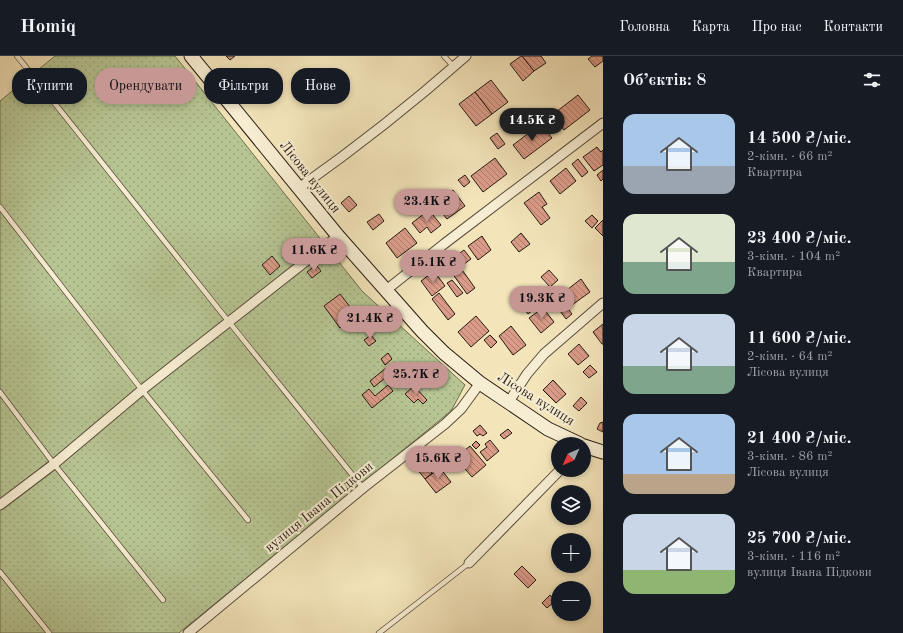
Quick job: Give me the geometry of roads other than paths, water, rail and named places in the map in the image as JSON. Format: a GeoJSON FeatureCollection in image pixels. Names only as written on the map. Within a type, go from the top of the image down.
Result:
{"type":"FeatureCollection","features":[{"type":"Feature","properties":{"kind":"main road","name":"Лісова вулиця"},"geometry":{"type":"LineString","coordinates":[[191,56],[338,236],[385,291],[422,331],[444,353],[480,383],[548,429],[565,437]]}},
{"type":"Feature","properties":{"kind":"main road"},"geometry":{"type":"LineString","coordinates":[[591,448],[603,452]]}},
{"type":"Feature","properties":{"kind":"street"},"geometry":{"type":"LineString","coordinates":[[299,188],[371,135],[466,56]]}},
{"type":"Feature","properties":{"kind":"street"},"geometry":{"type":"LineString","coordinates":[[385,291],[444,244],[603,123]]}},
{"type":"Feature","properties":{"kind":"street"},"geometry":{"type":"LineString","coordinates":[[0,505],[54,464],[142,390],[338,236]]}},
{"type":"Feature","properties":{"kind":"street"},"geometry":{"type":"LineString","coordinates":[[508,403],[527,374],[544,354],[603,303]]}},
{"type":"Feature","properties":{"kind":"street","name":"вулиця Івана Підкови"},"geometry":{"type":"LineString","coordinates":[[188,633],[363,488],[454,416],[480,383]]}},
{"type":"Feature","properties":{"kind":"street"},"geometry":{"type":"LineString","coordinates":[[469,563],[553,477]]}},
{"type":"Feature","properties":{"kind":"lane"},"geometry":{"type":"LineString","coordinates":[[17,56],[363,488]]}},
{"type":"Feature","properties":{"kind":"lane"},"geometry":{"type":"LineString","coordinates":[[444,56],[454,66]]}},
{"type":"Feature","properties":{"kind":"lane"},"geometry":{"type":"LineString","coordinates":[[0,207],[142,390],[248,520]]}},
{"type":"Feature","properties":{"kind":"lane"},"geometry":{"type":"LineString","coordinates":[[0,392],[54,464],[163,600]]}},
{"type":"Feature","properties":{"kind":"lane"},"geometry":{"type":"LineString","coordinates":[[379,633],[469,563]]}},
{"type":"Feature","properties":{"kind":"lane"},"geometry":{"type":"LineString","coordinates":[[0,572],[49,633]]}}]}
